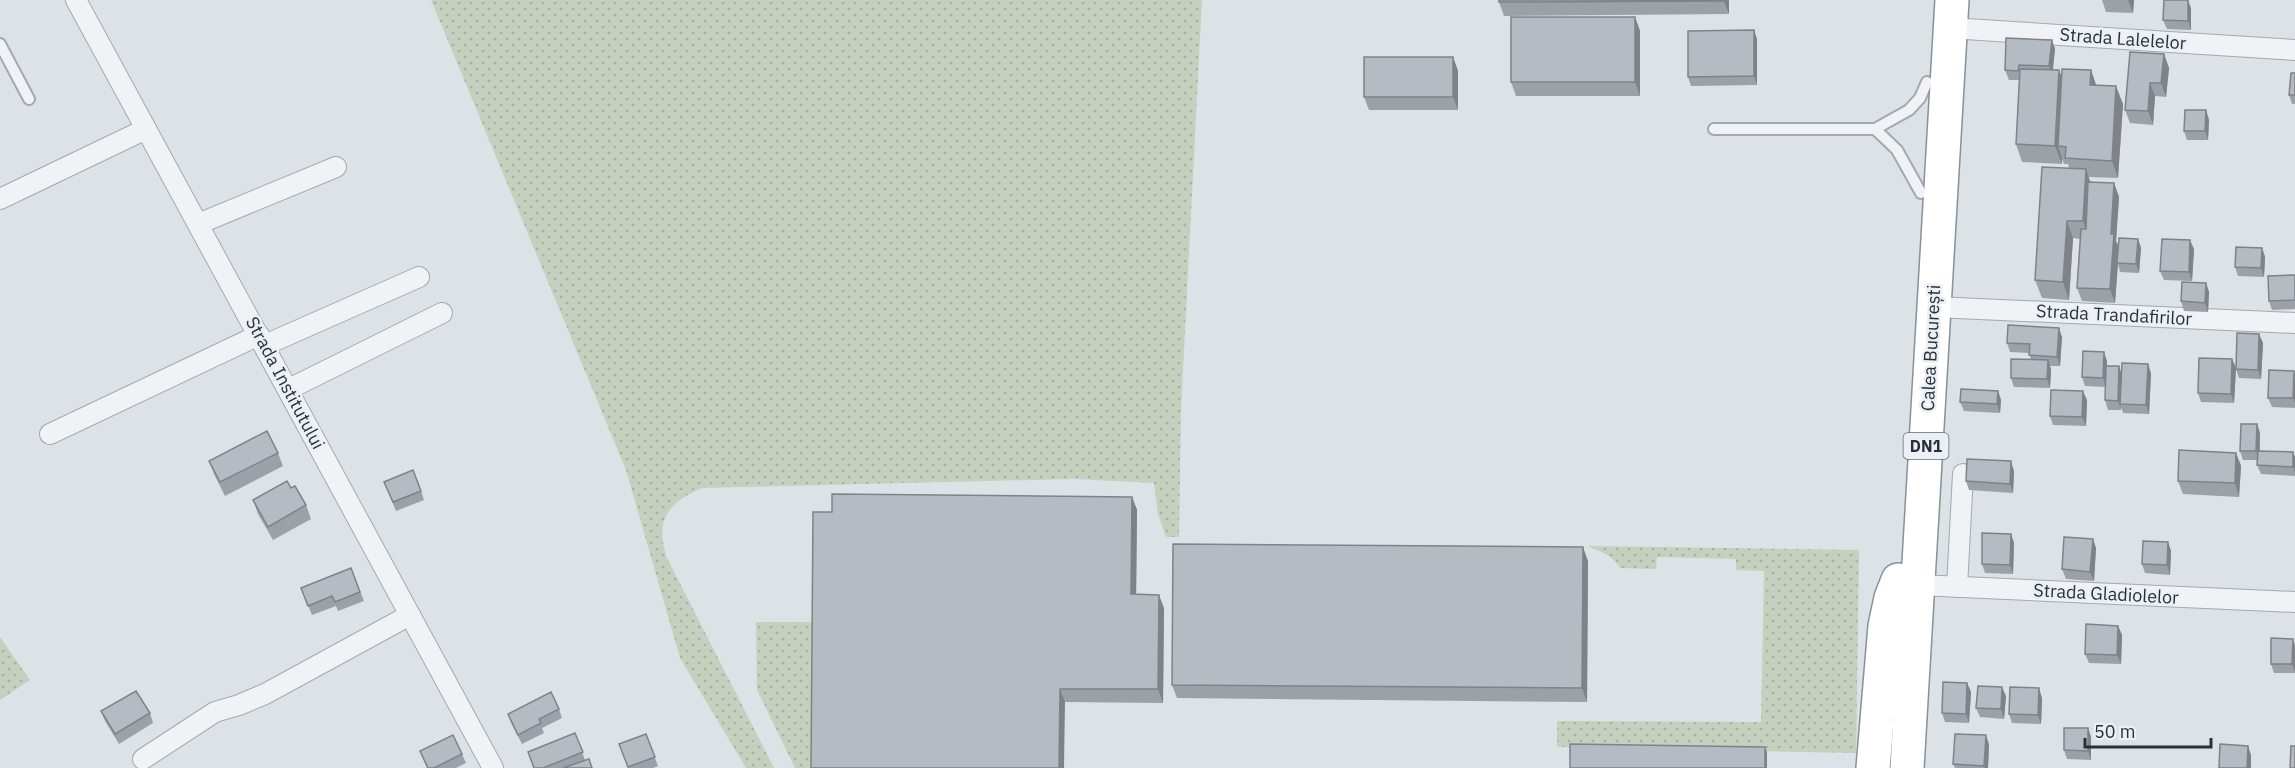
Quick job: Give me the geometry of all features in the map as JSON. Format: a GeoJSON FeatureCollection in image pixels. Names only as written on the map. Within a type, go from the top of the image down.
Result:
{"type":"FeatureCollection","features":[{"type":"Feature","properties":{"kind":"highway","name":"Calea București"},"geometry":{"type":"LineString","coordinates":[[1907,768],[1908,582],[1921,193],[1932,0]]}},
{"type":"Feature","properties":{"kind":"highway","name":"Calea București"},"geometry":{"type":"LineString","coordinates":[[1888,768],[1934,307],[1951,14]]}},
{"type":"Feature","properties":{"kind":"highway"},"geometry":{"type":"LineString","coordinates":[[1873,768],[1885,626],[1891,598],[1908,582]]}},
{"type":"Feature","properties":{"kind":"street","name":"Strada Institutului"},"geometry":{"type":"LineString","coordinates":[[76,0],[493,768]]}},
{"type":"Feature","properties":{"kind":"street","name":"Strada Lalelelor"},"geometry":{"type":"LineString","coordinates":[[1951,14],[2295,50]]}},
{"type":"Feature","properties":{"kind":"street"},"geometry":{"type":"LineString","coordinates":[[0,199],[146,129]]}},
{"type":"Feature","properties":{"kind":"street"},"geometry":{"type":"LineString","coordinates":[[198,224],[336,167]]}},
{"type":"Feature","properties":{"kind":"street"},"geometry":{"type":"LineString","coordinates":[[50,434],[262,340],[419,277]]}},
{"type":"Feature","properties":{"kind":"street","name":"Strada Trandafirilor"},"geometry":{"type":"LineString","coordinates":[[1934,307],[2295,324]]}},
{"type":"Feature","properties":{"kind":"street"},"geometry":{"type":"LineString","coordinates":[[289,389],[442,313]]}},
{"type":"Feature","properties":{"kind":"street"},"geometry":{"type":"LineString","coordinates":[[1957,587],[1963,474]]}},
{"type":"Feature","properties":{"kind":"street","name":"Strada Gladiolelor"},"geometry":{"type":"LineString","coordinates":[[1908,582],[1957,587],[2295,603]]}},
{"type":"Feature","properties":{"kind":"street"},"geometry":{"type":"LineString","coordinates":[[142,759],[215,712],[265,694],[411,615]]}},
{"type":"Feature","properties":{"kind":"lane"},"geometry":{"type":"LineString","coordinates":[[0,44],[29,99]]}},
{"type":"Feature","properties":{"kind":"lane"},"geometry":{"type":"LineString","coordinates":[[1714,129],[1875,129],[1909,110],[1920,98],[1927,82]]}},
{"type":"Feature","properties":{"kind":"lane"},"geometry":{"type":"LineString","coordinates":[[1875,129],[1897,150],[1921,193]]}},
{"type":"Feature","properties":{"kind":"green space"},"geometry":{"type":"Polygon","coordinates":[[[431,0],[1202,0],[1181,408],[1179,537],[1166,537],[1158,514],[1154,483],[1074,479],[702,488],[690,494],[680,500],[667,514],[663,523],[663,545],[667,558],[774,768],[746,768],[680,658],[626,470],[431,0]]]}},
{"type":"Feature","properties":{"kind":"green space"},"geometry":{"type":"Polygon","coordinates":[[[1587,546],[1859,550],[1856,753],[1557,747],[1557,721],[1761,722],[1764,571],[1736,570],[1736,559],[1657,557],[1656,569],[1620,568],[1610,557],[1587,546]]]}},
{"type":"Feature","properties":{"kind":"green space"},"geometry":{"type":"Polygon","coordinates":[[[756,622],[817,622],[816,768],[795,768],[757,690],[756,622]]]}},
{"type":"Feature","properties":{"kind":"green space"},"geometry":{"type":"Polygon","coordinates":[[[0,637],[30,680],[0,700],[0,637]]]}},
{"type":"Feature","properties":{"kind":"building"},"geometry":{"type":"Polygon","coordinates":[[[1499,0],[1724,0],[1724,1],[1499,2],[1499,0]]]}},
{"type":"Feature","properties":{"kind":"building"},"geometry":{"type":"Polygon","coordinates":[[[2164,0],[2188,0],[2188,21],[2163,20],[2164,0]]]}},
{"type":"Feature","properties":{"kind":"building"},"geometry":{"type":"Polygon","coordinates":[[[1511,17],[1635,17],[1635,82],[1511,82],[1511,17]]]}},
{"type":"Feature","properties":{"kind":"building"},"geometry":{"type":"Polygon","coordinates":[[[1754,30],[1754,76],[1688,77],[1688,31],[1754,30]]]}},
{"type":"Feature","properties":{"kind":"building"},"geometry":{"type":"Polygon","coordinates":[[[2006,38],[2052,40],[2049,66],[2019,65],[2018,71],[2005,70],[2006,38]]]}},
{"type":"Feature","properties":{"kind":"building"},"geometry":{"type":"Polygon","coordinates":[[[2130,52],[2164,54],[2161,83],[2150,83],[2148,111],[2125,110],[2130,52]]]}},
{"type":"Feature","properties":{"kind":"building"},"geometry":{"type":"Polygon","coordinates":[[[1364,57],[1453,57],[1453,97],[1364,97],[1364,57]]]}},
{"type":"Feature","properties":{"kind":"building"},"geometry":{"type":"Polygon","coordinates":[[[2020,69],[2059,70],[2055,146],[2016,144],[2020,69]]]}},
{"type":"Feature","properties":{"kind":"building"},"geometry":{"type":"Polygon","coordinates":[[[2062,69],[2091,70],[2090,85],[2116,86],[2112,161],[2065,158],[2066,147],[2058,146],[2062,69]]]}},
{"type":"Feature","properties":{"kind":"building"},"geometry":{"type":"Polygon","coordinates":[[[2291,73],[2295,73],[2295,95],[2289,95],[2291,73]]]}},
{"type":"Feature","properties":{"kind":"building"},"geometry":{"type":"Polygon","coordinates":[[[2185,110],[2206,110],[2205,131],[2184,131],[2185,110]]]}},
{"type":"Feature","properties":{"kind":"building"},"geometry":{"type":"Polygon","coordinates":[[[2042,167],[2086,169],[2083,221],[2067,221],[2063,282],[2035,280],[2042,167]]]}},
{"type":"Feature","properties":{"kind":"building"},"geometry":{"type":"Polygon","coordinates":[[[2088,182],[2114,183],[2111,234],[2114,234],[2110,289],[2077,288],[2081,229],[2086,229],[2088,182]]]}},
{"type":"Feature","properties":{"kind":"building"},"geometry":{"type":"Polygon","coordinates":[[[2119,238],[2138,239],[2136,264],[2117,263],[2119,238]]]}},
{"type":"Feature","properties":{"kind":"building"},"geometry":{"type":"Polygon","coordinates":[[[2162,239],[2190,240],[2189,272],[2160,271],[2162,239]]]}},
{"type":"Feature","properties":{"kind":"building"},"geometry":{"type":"Polygon","coordinates":[[[2236,247],[2262,248],[2261,268],[2235,267],[2236,247]]]}},
{"type":"Feature","properties":{"kind":"building"},"geometry":{"type":"Polygon","coordinates":[[[2295,275],[2295,300],[2269,301],[2268,276],[2295,275]]]}},
{"type":"Feature","properties":{"kind":"building"},"geometry":{"type":"Polygon","coordinates":[[[2182,282],[2206,283],[2205,303],[2181,301],[2182,282]]]}},
{"type":"Feature","properties":{"kind":"building"},"geometry":{"type":"Polygon","coordinates":[[[2008,325],[2059,328],[2057,357],[2029,355],[2030,344],[2007,343],[2008,325]]]}},
{"type":"Feature","properties":{"kind":"building"},"geometry":{"type":"Polygon","coordinates":[[[2237,333],[2259,334],[2258,370],[2236,369],[2237,333]]]}},
{"type":"Feature","properties":{"kind":"building"},"geometry":{"type":"Polygon","coordinates":[[[2083,351],[2104,352],[2103,378],[2082,377],[2083,351]]]}},
{"type":"Feature","properties":{"kind":"building"},"geometry":{"type":"Polygon","coordinates":[[[2199,358],[2232,359],[2231,394],[2198,393],[2199,358]]]}},
{"type":"Feature","properties":{"kind":"building"},"geometry":{"type":"Polygon","coordinates":[[[2011,359],[2048,360],[2047,379],[2011,378],[2011,359]]]}},
{"type":"Feature","properties":{"kind":"building"},"geometry":{"type":"Polygon","coordinates":[[[2122,363],[2148,364],[2146,405],[2120,404],[2122,363]]]}},
{"type":"Feature","properties":{"kind":"building"},"geometry":{"type":"Polygon","coordinates":[[[2106,366],[2119,366],[2118,401],[2105,400],[2106,366]]]}},
{"type":"Feature","properties":{"kind":"building"},"geometry":{"type":"Polygon","coordinates":[[[2269,370],[2294,371],[2293,398],[2268,398],[2269,370]]]}},
{"type":"Feature","properties":{"kind":"building"},"geometry":{"type":"Polygon","coordinates":[[[1961,389],[1998,391],[1997,404],[1960,402],[1961,389]]]}},
{"type":"Feature","properties":{"kind":"building"},"geometry":{"type":"Polygon","coordinates":[[[2051,390],[2083,391],[2082,417],[2050,416],[2051,390]]]}},
{"type":"Feature","properties":{"kind":"building"},"geometry":{"type":"Polygon","coordinates":[[[2241,424],[2257,424],[2256,451],[2240,451],[2241,424]]]}},
{"type":"Feature","properties":{"kind":"building"},"geometry":{"type":"Polygon","coordinates":[[[267,431],[278,453],[220,482],[209,461],[267,431]]]}},
{"type":"Feature","properties":{"kind":"building"},"geometry":{"type":"Polygon","coordinates":[[[2179,450],[2236,453],[2235,483],[2178,481],[2179,450]]]}},
{"type":"Feature","properties":{"kind":"building"},"geometry":{"type":"Polygon","coordinates":[[[2258,451],[2293,452],[2293,467],[2257,465],[2258,451]]]}},
{"type":"Feature","properties":{"kind":"building"},"geometry":{"type":"Polygon","coordinates":[[[1967,459],[2011,461],[2010,484],[1966,481],[1967,459]]]}},
{"type":"Feature","properties":{"kind":"building"},"geometry":{"type":"Polygon","coordinates":[[[413,470],[421,491],[393,502],[384,482],[413,470]]]}},
{"type":"Feature","properties":{"kind":"building"},"geometry":{"type":"Polygon","coordinates":[[[287,481],[291,488],[295,486],[306,505],[268,527],[253,500],[287,481]]]}},
{"type":"Feature","properties":{"kind":"building"},"geometry":{"type":"Polygon","coordinates":[[[832,494],[1132,497],[1131,594],[1159,595],[1158,689],[1060,689],[1059,768],[811,768],[813,512],[832,512],[832,494]]]}},
{"type":"Feature","properties":{"kind":"building"},"geometry":{"type":"Polygon","coordinates":[[[1982,533],[2011,534],[2010,565],[1982,564],[1982,533]]]}},
{"type":"Feature","properties":{"kind":"building"},"geometry":{"type":"Polygon","coordinates":[[[2064,537],[2093,539],[2090,572],[2062,569],[2064,537]]]}},
{"type":"Feature","properties":{"kind":"building"},"geometry":{"type":"Polygon","coordinates":[[[2143,541],[2168,542],[2167,565],[2142,564],[2143,541]]]}},
{"type":"Feature","properties":{"kind":"building"},"geometry":{"type":"Polygon","coordinates":[[[1173,544],[1583,547],[1582,688],[1172,685],[1173,544]]]}},
{"type":"Feature","properties":{"kind":"building"},"geometry":{"type":"Polygon","coordinates":[[[351,568],[360,592],[335,602],[332,596],[308,606],[301,588],[351,568]]]}},
{"type":"Feature","properties":{"kind":"building"},"geometry":{"type":"Polygon","coordinates":[[[2086,624],[2118,626],[2117,655],[2085,654],[2086,624]]]}},
{"type":"Feature","properties":{"kind":"building"},"geometry":{"type":"Polygon","coordinates":[[[2271,638],[2293,639],[2292,664],[2271,664],[2271,638]]]}},
{"type":"Feature","properties":{"kind":"building"},"geometry":{"type":"Polygon","coordinates":[[[1943,682],[1967,683],[1966,714],[1942,713],[1943,682]]]}},
{"type":"Feature","properties":{"kind":"building"},"geometry":{"type":"Polygon","coordinates":[[[1978,686],[2002,687],[2001,709],[1976,708],[1978,686]]]}},
{"type":"Feature","properties":{"kind":"building"},"geometry":{"type":"Polygon","coordinates":[[[2010,687],[2039,688],[2038,715],[2009,714],[2010,687]]]}},
{"type":"Feature","properties":{"kind":"building"},"geometry":{"type":"Polygon","coordinates":[[[136,691],[150,713],[115,734],[101,711],[136,691]]]}},
{"type":"Feature","properties":{"kind":"building"},"geometry":{"type":"Polygon","coordinates":[[[551,692],[559,709],[539,719],[541,723],[518,735],[508,714],[551,692]]]}},
{"type":"Feature","properties":{"kind":"building"},"geometry":{"type":"Polygon","coordinates":[[[2064,728],[2088,728],[2088,751],[2064,750],[2064,728]]]}},
{"type":"Feature","properties":{"kind":"building"},"geometry":{"type":"Polygon","coordinates":[[[575,733],[583,752],[543,768],[534,768],[528,752],[575,733]]]}},
{"type":"Feature","properties":{"kind":"building"},"geometry":{"type":"Polygon","coordinates":[[[646,734],[655,757],[628,767],[619,744],[646,734]]]}},
{"type":"Feature","properties":{"kind":"building"},"geometry":{"type":"Polygon","coordinates":[[[1955,734],[1986,735],[1984,766],[1953,764],[1955,734]]]}},
{"type":"Feature","properties":{"kind":"building"},"geometry":{"type":"Polygon","coordinates":[[[453,735],[462,754],[434,768],[428,768],[420,751],[453,735]]]}},
{"type":"Feature","properties":{"kind":"building"},"geometry":{"type":"Polygon","coordinates":[[[1570,744],[1765,747],[1765,768],[1570,768],[1570,744]]]}},
{"type":"Feature","properties":{"kind":"building"},"geometry":{"type":"Polygon","coordinates":[[[2220,744],[2248,746],[2247,768],[2219,768],[2220,744]]]}},
{"type":"Feature","properties":{"kind":"building"},"geometry":{"type":"Polygon","coordinates":[[[2291,746],[2295,746],[2295,768],[2290,768],[2291,746]]]}},
{"type":"Feature","properties":{"kind":"building"},"geometry":{"type":"Polygon","coordinates":[[[589,759],[592,768],[563,768],[589,759]]]}}]}
